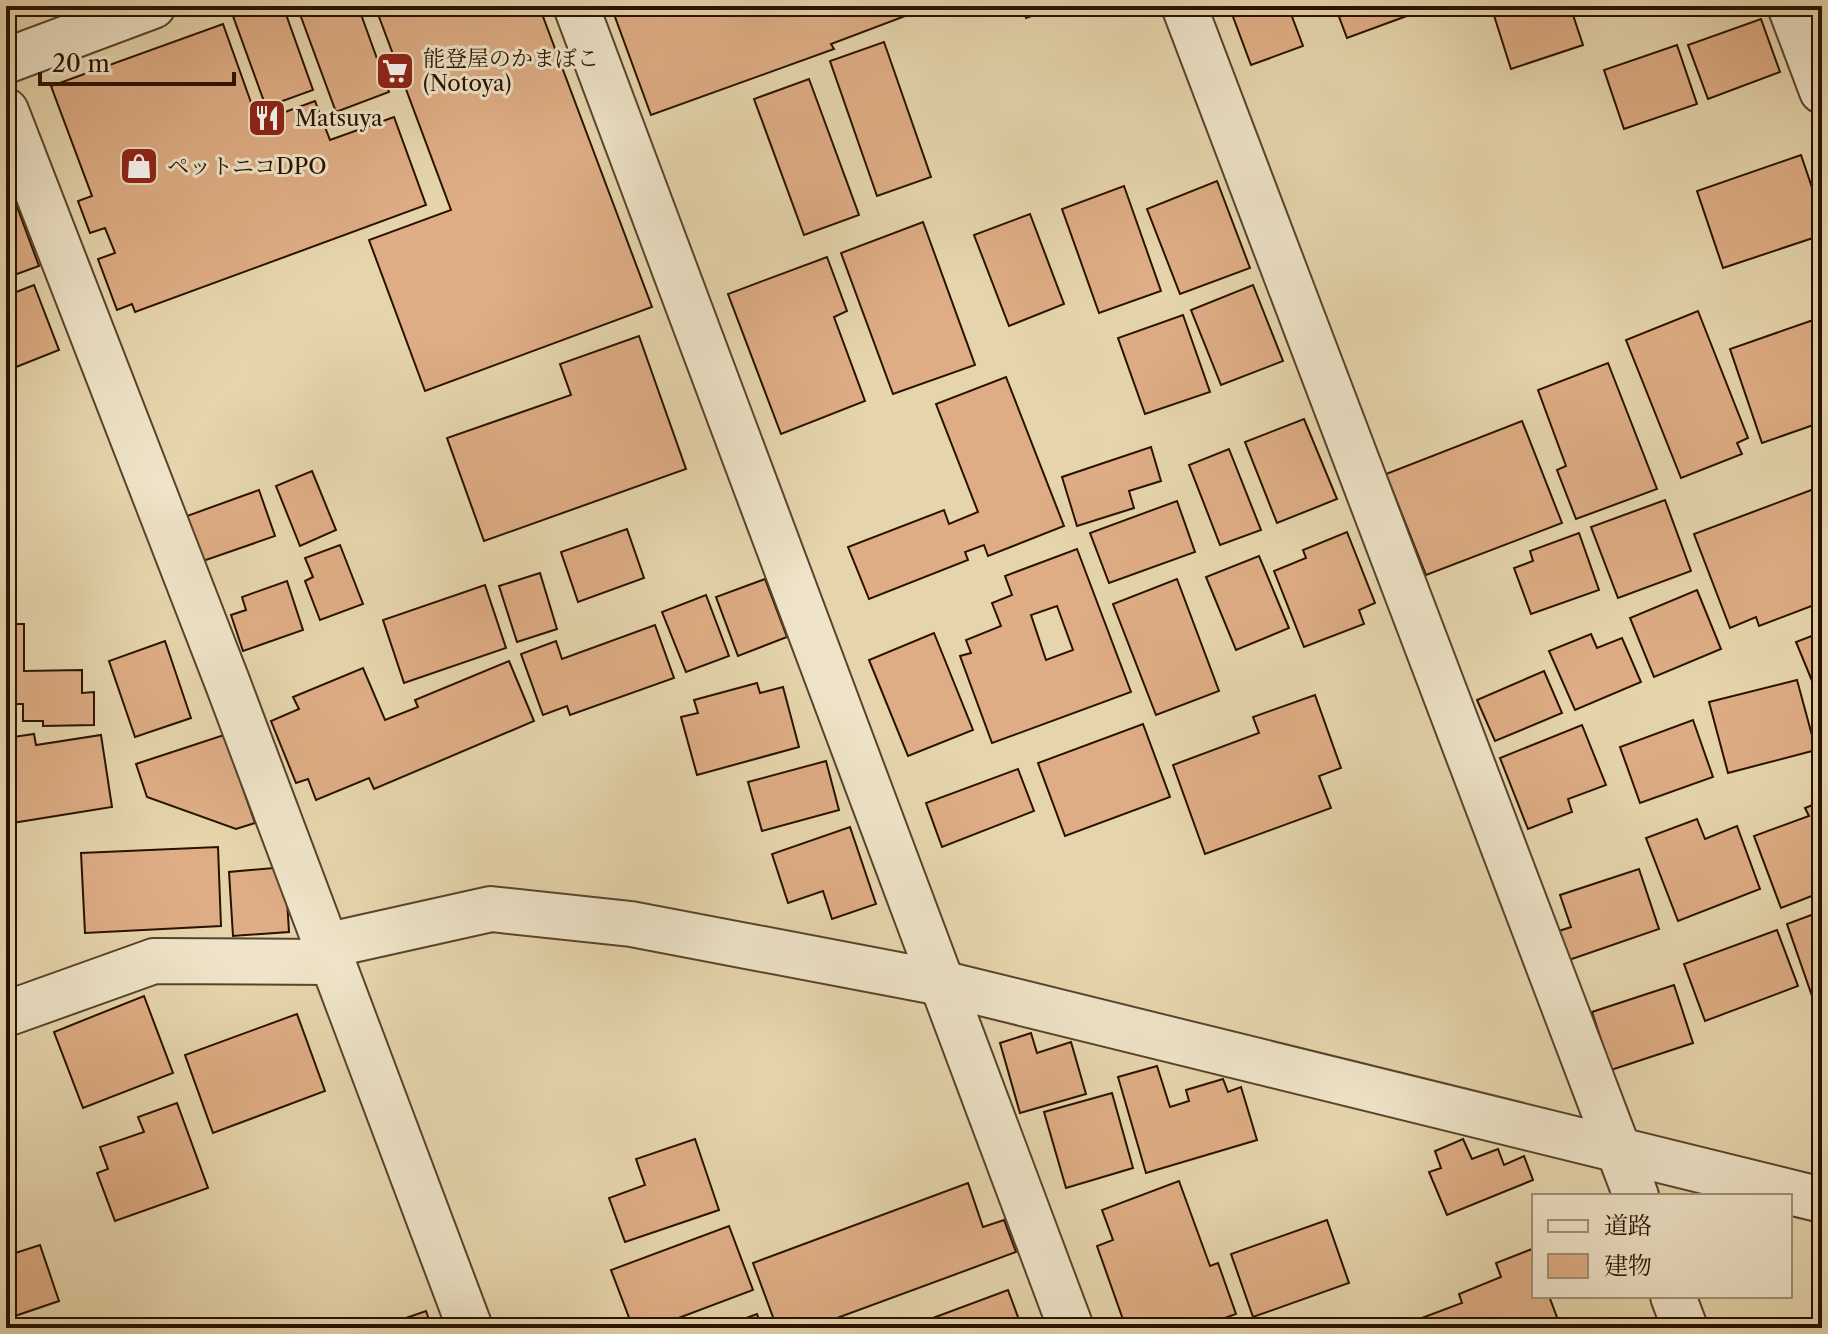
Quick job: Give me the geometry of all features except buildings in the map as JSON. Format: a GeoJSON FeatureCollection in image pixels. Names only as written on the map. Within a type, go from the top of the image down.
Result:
{"type":"FeatureCollection","features":[{"type":"Feature","properties":{"kind":"street"},"geometry":{"type":"LineString","coordinates":[[6,61],[153,6]]}},
{"type":"Feature","properties":{"kind":"street"},"geometry":{"type":"LineString","coordinates":[[576,6],[1071,1328]]}},
{"type":"Feature","properties":{"kind":"street"},"geometry":{"type":"LineString","coordinates":[[1184,6],[1635,1194]]}},
{"type":"Feature","properties":{"kind":"street"},"geometry":{"type":"LineString","coordinates":[[1790,6],[1822,91]]}},
{"type":"Feature","properties":{"kind":"street"},"geometry":{"type":"LineString","coordinates":[[6,111],[228,684],[470,1328]]}},
{"type":"Feature","properties":{"kind":"street"},"geometry":{"type":"LineString","coordinates":[[6,1014],[154,961],[327,954],[491,909],[631,924],[941,983],[1617,1147],[1822,1200]]}},
{"type":"Feature","properties":{"kind":"street"},"geometry":{"type":"LineString","coordinates":[[1674,1298],[1685,1328]]}},
{"type":"Feature","properties":{"kind":"place","name":"能登屋のかまぼこ (Notoya)"},"geometry":{"type":"Point","coordinates":[395,71]}},
{"type":"Feature","properties":{"kind":"place","name":"Matsuya"},"geometry":{"type":"Point","coordinates":[267,118]}},
{"type":"Feature","properties":{"kind":"place","name":"ペットニコDPO"},"geometry":{"type":"Point","coordinates":[139,166]}}]}
